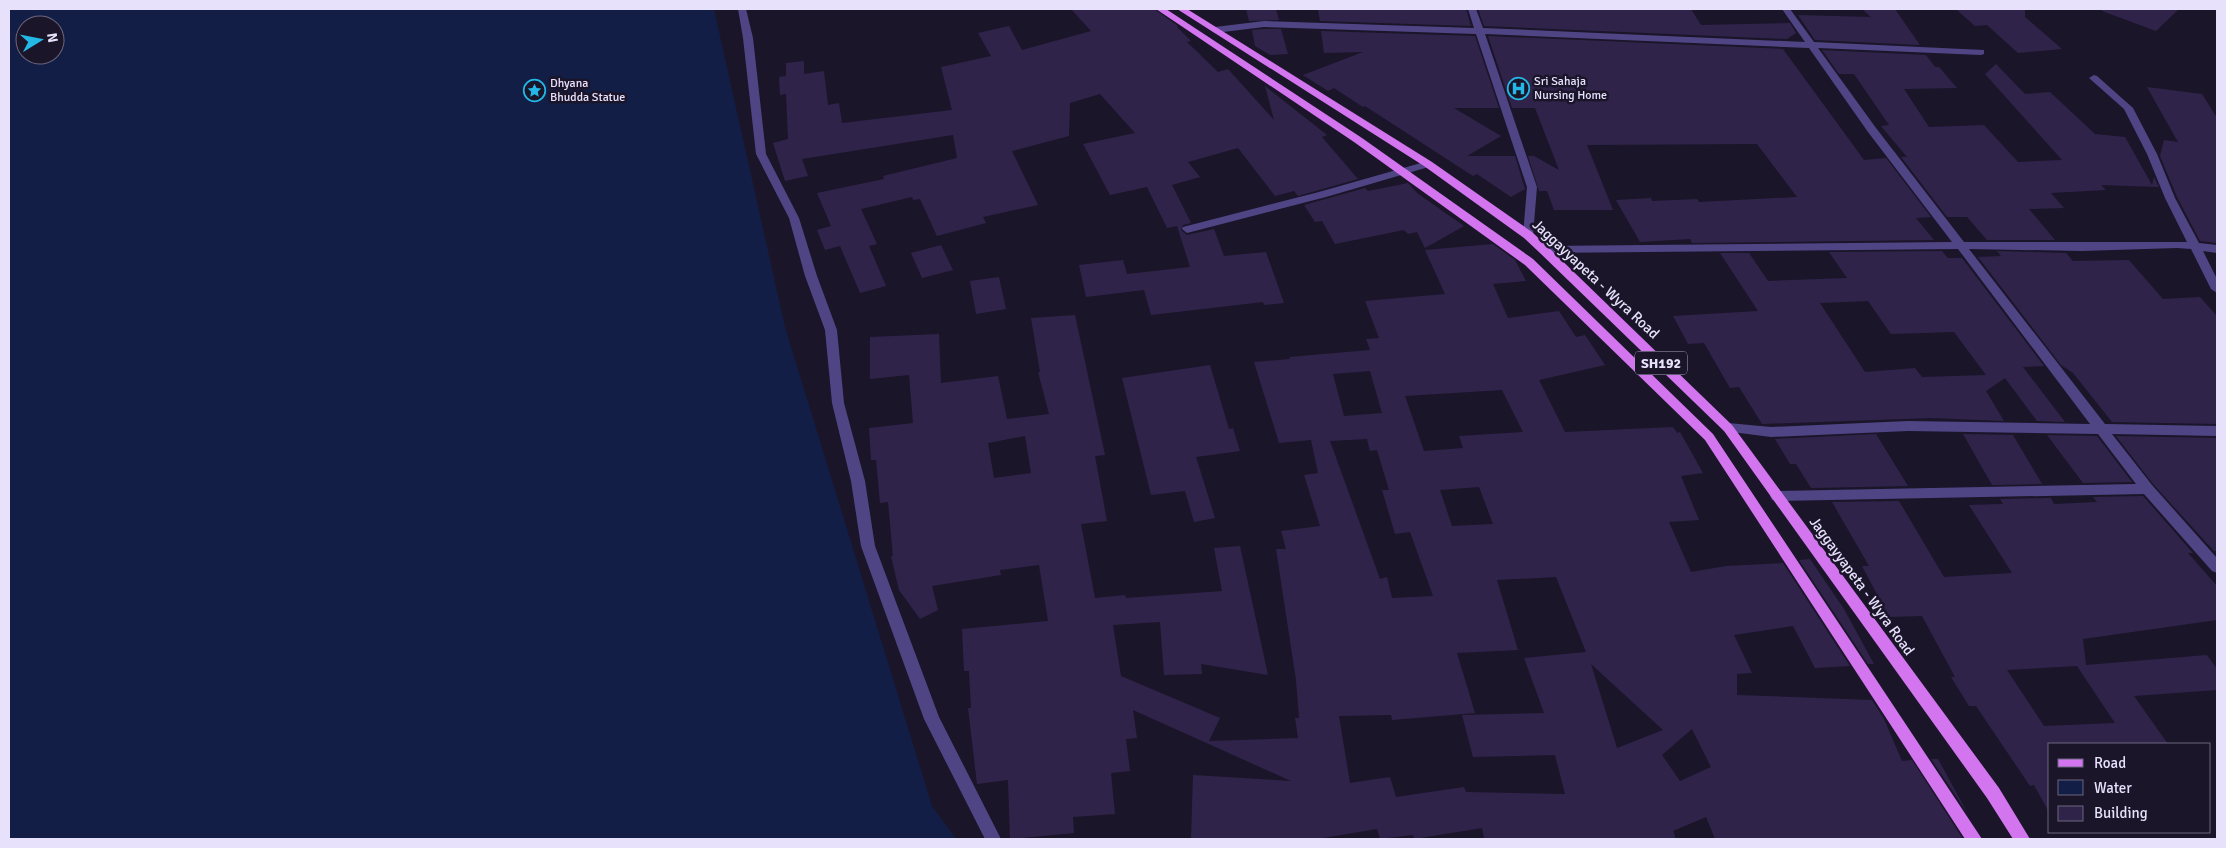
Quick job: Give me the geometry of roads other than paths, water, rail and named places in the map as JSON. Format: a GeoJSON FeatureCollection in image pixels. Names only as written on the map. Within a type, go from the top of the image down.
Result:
{"type":"FeatureCollection","features":[{"type":"Feature","properties":{"kind":"main road","name":"SH192"},"geometry":{"type":"LineString","coordinates":[[1160,9],[1358,140],[1528,262],[1709,437],[1974,839]]}},
{"type":"Feature","properties":{"kind":"main road","name":"Jaggayyapeta - Wyra Road"},"geometry":{"type":"LineString","coordinates":[[1181,9],[1428,164],[1528,235],[1728,428],[1993,793],[2022,839]]}},
{"type":"Feature","properties":{"kind":"street"},"geometry":{"type":"LineString","coordinates":[[742,9],[748,38],[761,154],[794,218],[811,276],[831,330],[838,404],[858,481],[868,546],[932,719],[993,839]]}},
{"type":"Feature","properties":{"kind":"street"},"geometry":{"type":"LineString","coordinates":[[1472,9],[1532,188],[1528,235]]}},
{"type":"Feature","properties":{"kind":"street"},"geometry":{"type":"LineString","coordinates":[[1786,9],[1872,130],[2099,428],[2147,489],[2217,567]]}},
{"type":"Feature","properties":{"kind":"street"},"geometry":{"type":"LineString","coordinates":[[1215,30],[1264,24],[1981,52]]}},
{"type":"Feature","properties":{"kind":"street"},"geometry":{"type":"LineString","coordinates":[[2094,78],[2128,108],[2152,154],[2170,198],[2197,246],[2217,289]]}},
{"type":"Feature","properties":{"kind":"street"},"geometry":{"type":"LineString","coordinates":[[1187,229],[1322,195],[1428,164]]}},
{"type":"Feature","properties":{"kind":"street"},"geometry":{"type":"LineString","coordinates":[[1544,250],[1888,245],[2082,247],[2177,244],[2217,249]]}},
{"type":"Feature","properties":{"kind":"street"},"geometry":{"type":"LineString","coordinates":[[1728,428],[1772,432],[1908,426],[2217,431]]}},
{"type":"Feature","properties":{"kind":"street"},"geometry":{"type":"LineString","coordinates":[[1777,496],[2147,489]]}},
{"type":"Feature","properties":{"kind":"water"},"geometry":{"type":"Polygon","coordinates":[[[9,9],[714,9],[785,327],[932,806],[956,839],[9,839],[9,9]]]}},
{"type":"Feature","properties":{"kind":"place","name":"Sri Sahaja Nursing Home"},"geometry":{"type":"Point","coordinates":[1518,88]}},
{"type":"Feature","properties":{"kind":"place","name":"Dhyana Bhudda Statue"},"geometry":{"type":"Point","coordinates":[534,90]}}]}
